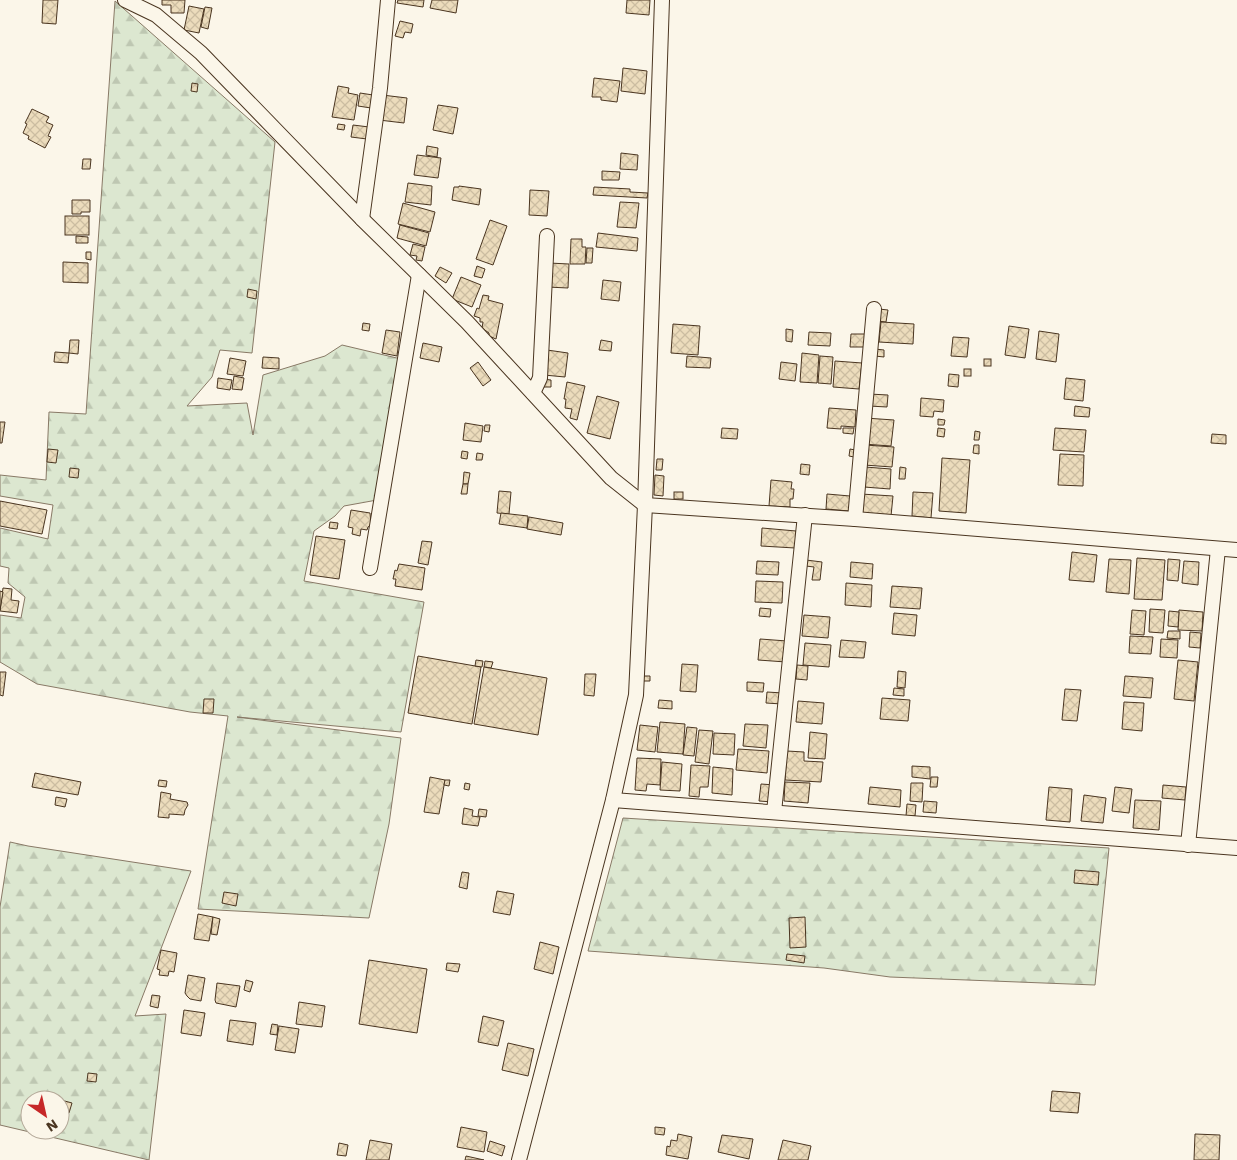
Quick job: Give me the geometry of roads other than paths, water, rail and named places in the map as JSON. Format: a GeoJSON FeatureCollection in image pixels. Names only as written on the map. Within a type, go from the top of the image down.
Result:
{"type":"FeatureCollection","features":[{"type":"Feature","properties":{"kind":"street"},"geometry":{"type":"LineString","coordinates":[[125,0],[156,15],[201,53],[362,219],[467,322],[612,478],[645,505],[856,519],[1237,550]]}},
{"type":"Feature","properties":{"kind":"street"},"geometry":{"type":"LineString","coordinates":[[362,219],[380,88],[388,0]]}},
{"type":"Feature","properties":{"kind":"street"},"geometry":{"type":"LineString","coordinates":[[519,1160],[613,800],[636,695],[645,505],[662,0]]}},
{"type":"Feature","properties":{"kind":"street"},"geometry":{"type":"LineString","coordinates":[[533,393],[540,378],[547,236]]}},
{"type":"Feature","properties":{"kind":"street"},"geometry":{"type":"LineString","coordinates":[[370,568],[419,275]]}},
{"type":"Feature","properties":{"kind":"street"},"geometry":{"type":"LineString","coordinates":[[856,519],[874,309]]}},
{"type":"Feature","properties":{"kind":"street"},"geometry":{"type":"LineString","coordinates":[[774,812],[805,516]]}},
{"type":"Feature","properties":{"kind":"street"},"geometry":{"type":"LineString","coordinates":[[1188,845],[1218,549]]}},
{"type":"Feature","properties":{"kind":"street"},"geometry":{"type":"LineString","coordinates":[[613,800],[1237,848]]}}]}
